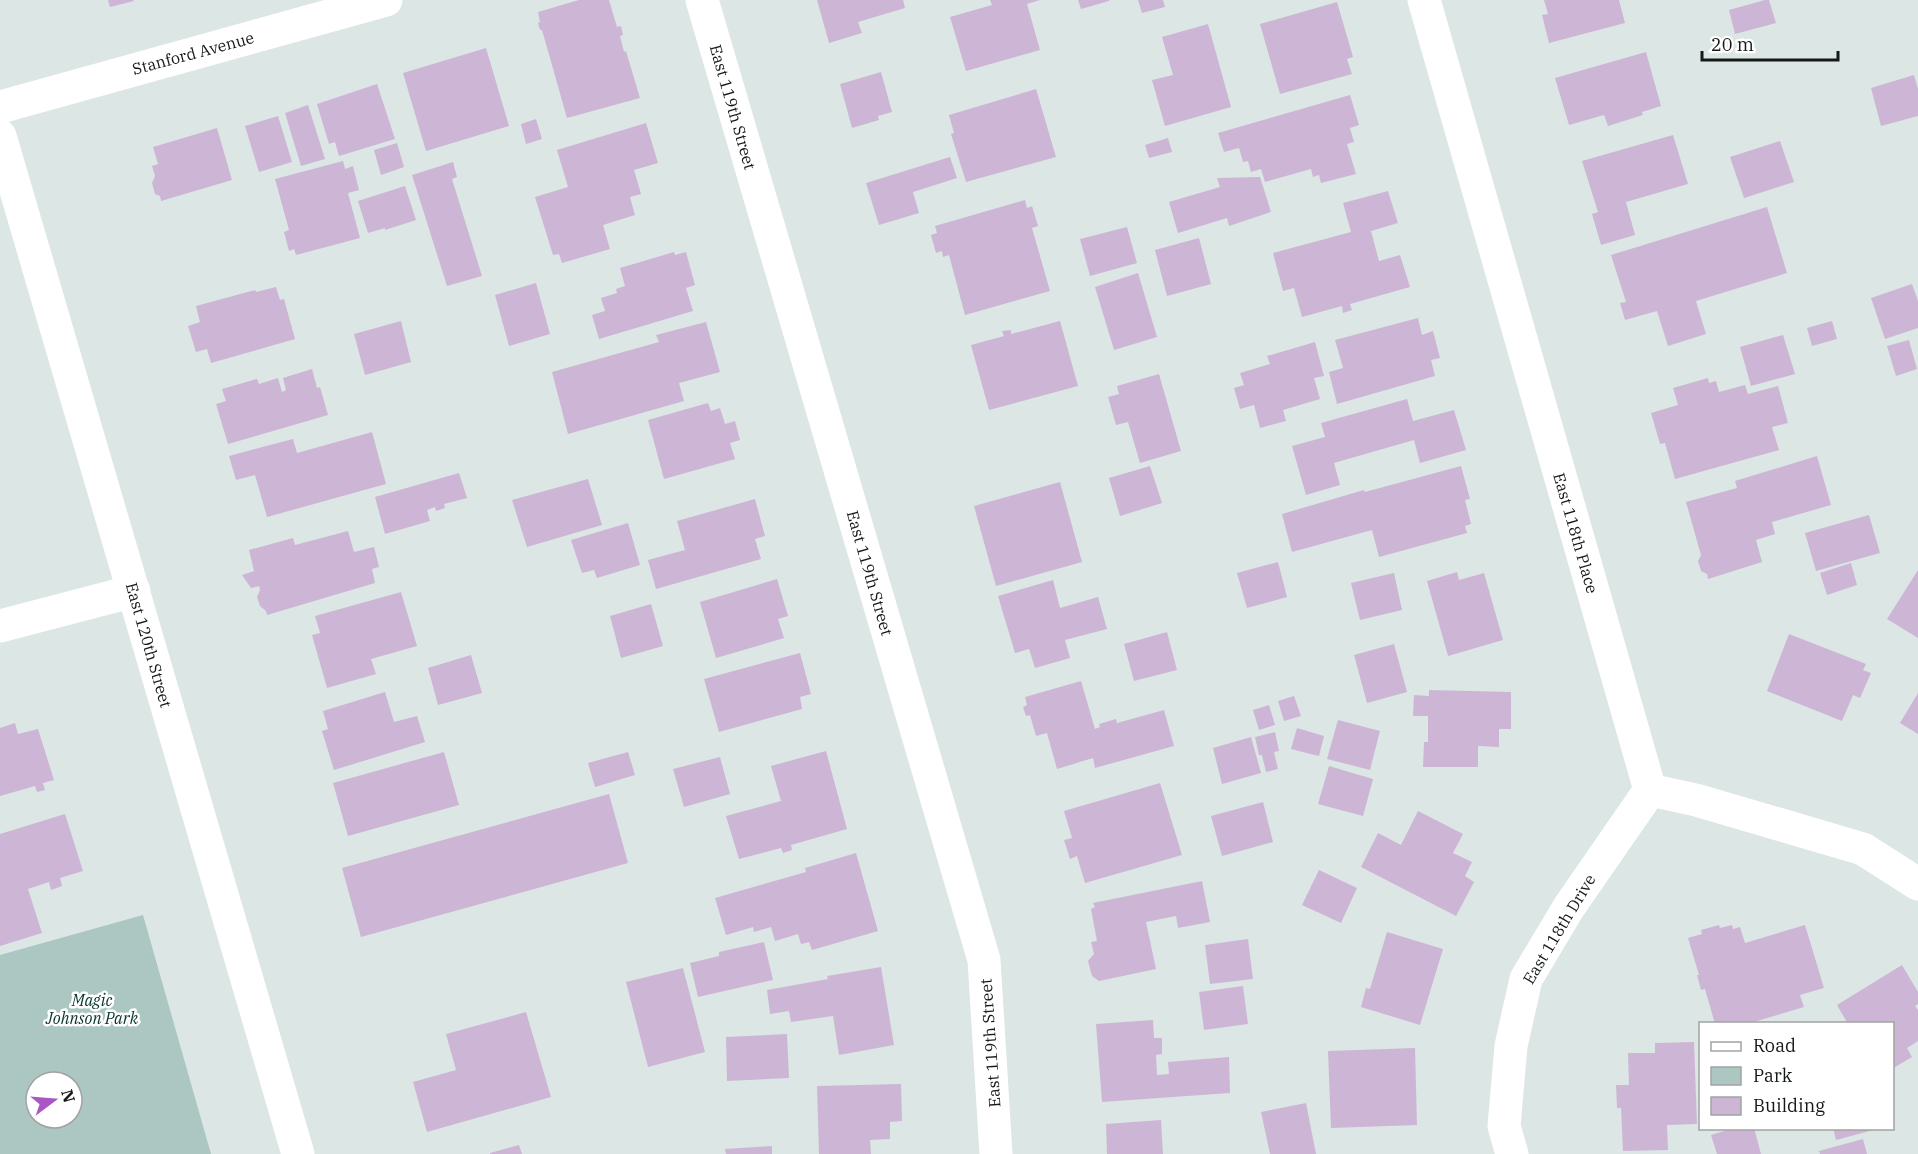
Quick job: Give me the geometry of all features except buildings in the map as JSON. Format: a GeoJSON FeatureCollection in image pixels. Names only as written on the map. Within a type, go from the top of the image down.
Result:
{"type":"FeatureCollection","features":[{"type":"Feature","properties":{"kind":"street","name":"Stanford Avenue"},"geometry":{"type":"LineString","coordinates":[[0,107],[386,0]]}},
{"type":"Feature","properties":{"kind":"street","name":"East 119th Street"},"geometry":{"type":"LineString","coordinates":[[702,0],[984,960],[996,1154]]}},
{"type":"Feature","properties":{"kind":"street","name":"East 118th Place"},"geometry":{"type":"LineString","coordinates":[[1424,0],[1650,790]]}},
{"type":"Feature","properties":{"kind":"street","name":"East 120th Street"},"geometry":{"type":"LineString","coordinates":[[0,136],[298,1154]]}},
{"type":"Feature","properties":{"kind":"street"},"geometry":{"type":"LineString","coordinates":[[0,626],[134,591]]}},
{"type":"Feature","properties":{"kind":"street"},"geometry":{"type":"LineString","coordinates":[[1650,790],[1696,800],[1863,849],[1918,884]]}},
{"type":"Feature","properties":{"kind":"street","name":"East 118th Drive"},"geometry":{"type":"LineString","coordinates":[[1512,1154],[1504,1126],[1511,1046],[1526,979],[1569,907],[1650,790]]}},
{"type":"Feature","properties":{"kind":"green space","name":"Magic Johnson Park"},"geometry":{"type":"Polygon","coordinates":[[[143,915],[211,1154],[0,1154],[0,955],[143,915]]]}}]}
